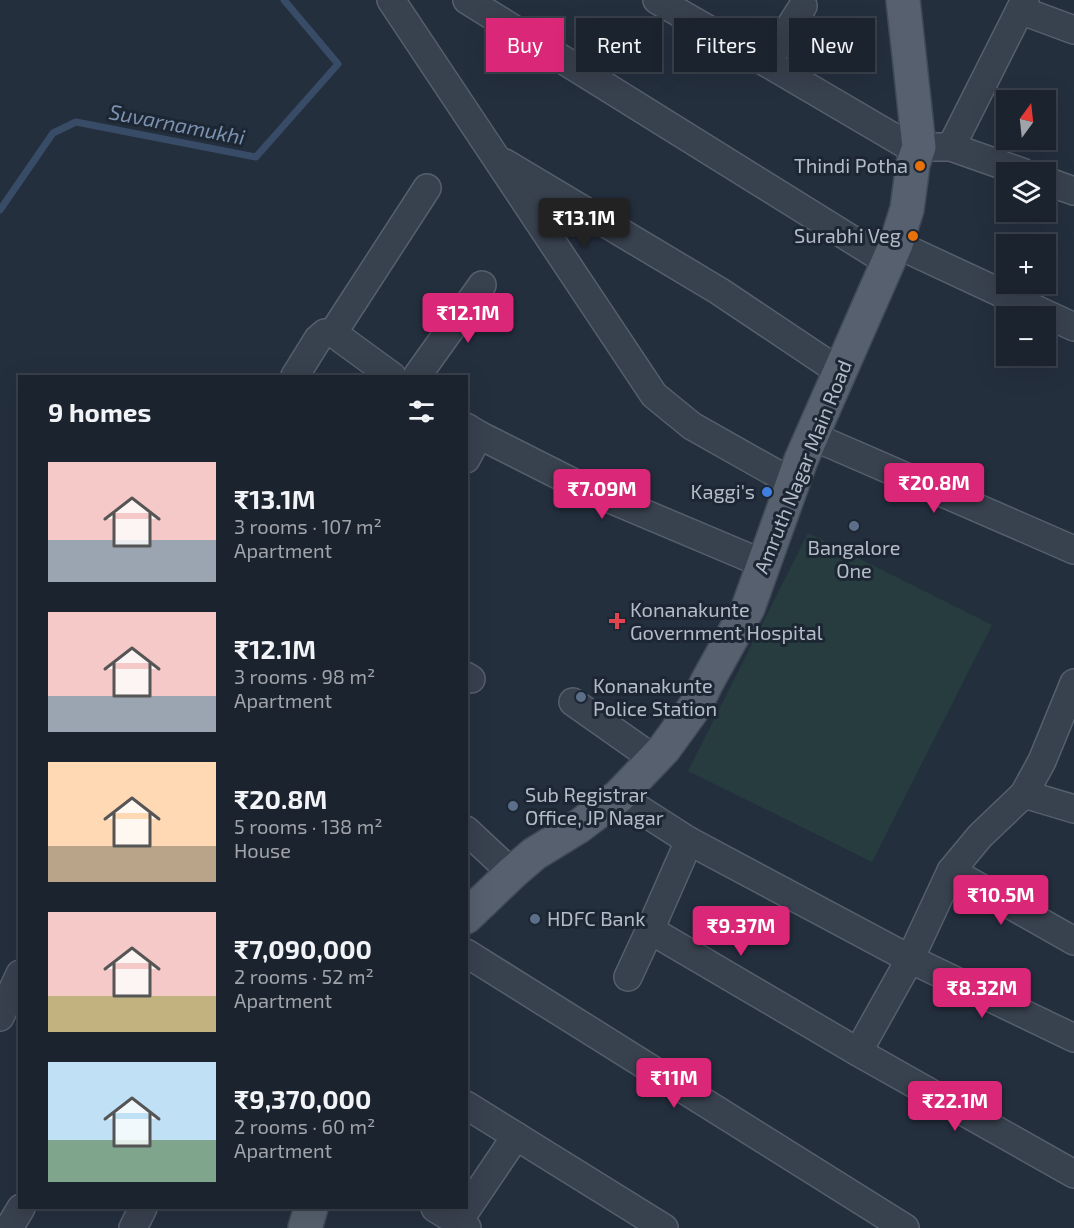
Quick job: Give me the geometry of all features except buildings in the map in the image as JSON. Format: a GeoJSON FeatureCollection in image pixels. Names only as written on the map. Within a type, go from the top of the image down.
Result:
{"type":"FeatureCollection","features":[{"type":"Feature","properties":{"kind":"main road","name":"Amruth Nagar Main Road"},"geometry":{"type":"LineString","coordinates":[[890,0],[912,152]]}},
{"type":"Feature","properties":{"kind":"main road","name":"Amruth Nagar Main Road"},"geometry":{"type":"LineString","coordinates":[[468,915],[534,854],[578,827],[619,796],[664,749],[696,705],[706,682],[748,608],[793,483],[892,253],[907,209],[912,152],[903,0]]}},
{"type":"Feature","properties":{"kind":"main road"},"geometry":{"type":"LineString","coordinates":[[305,1228],[311,1209]]}},
{"type":"Feature","properties":{"kind":"street"},"geometry":{"type":"LineString","coordinates":[[392,0],[654,395],[692,426],[793,483]]}},
{"type":"Feature","properties":{"kind":"street"},"geometry":{"type":"LineString","coordinates":[[467,0],[892,253],[1074,327]]}},
{"type":"Feature","properties":{"kind":"street"},"geometry":{"type":"LineString","coordinates":[[657,0],[687,7],[703,18]]}},
{"type":"Feature","properties":{"kind":"street"},"geometry":{"type":"LineString","coordinates":[[951,147],[1022,5],[1074,30]]}},
{"type":"Feature","properties":{"kind":"street"},"geometry":{"type":"LineString","coordinates":[[777,47],[803,6]]}},
{"type":"Feature","properties":{"kind":"street"},"geometry":{"type":"LineString","coordinates":[[777,69],[912,152],[951,147],[996,163]]}},
{"type":"Feature","properties":{"kind":"street"},"geometry":{"type":"LineString","coordinates":[[497,159],[718,291],[840,372]]}},
{"type":"Feature","properties":{"kind":"street"},"geometry":{"type":"LineString","coordinates":[[1056,185],[1074,191]]}},
{"type":"Feature","properties":{"kind":"street"},"geometry":{"type":"LineString","coordinates":[[333,333],[427,188]]}},
{"type":"Feature","properties":{"kind":"street"},"geometry":{"type":"LineString","coordinates":[[418,375],[482,285]]}},
{"type":"Feature","properties":{"kind":"street"},"geometry":{"type":"LineString","coordinates":[[296,375],[318,339],[325,333],[333,333],[391,375]]}},
{"type":"Feature","properties":{"kind":"street"},"geometry":{"type":"LineString","coordinates":[[468,451],[473,431],[584,488],[764,564]]}},
{"type":"Feature","properties":{"kind":"street"},"geometry":{"type":"LineString","coordinates":[[812,436],[1074,550]]}},
{"type":"Feature","properties":{"kind":"street"},"geometry":{"type":"LineString","coordinates":[[858,1052],[910,959],[951,871],[980,836],[1024,795],[1042,761],[1074,683]]}},
{"type":"Feature","properties":{"kind":"street"},"geometry":{"type":"LineString","coordinates":[[573,702],[654,759]]}},
{"type":"Feature","properties":{"kind":"street"},"geometry":{"type":"LineString","coordinates":[[1024,795],[1074,809]]}},
{"type":"Feature","properties":{"kind":"street"},"geometry":{"type":"LineString","coordinates":[[619,796],[689,841],[910,959],[1074,1038]]}},
{"type":"Feature","properties":{"kind":"street"},"geometry":{"type":"LineString","coordinates":[[468,832],[512,873]]}},
{"type":"Feature","properties":{"kind":"street"},"geometry":{"type":"LineString","coordinates":[[628,977],[689,841]]}},
{"type":"Feature","properties":{"kind":"street"},"geometry":{"type":"LineString","coordinates":[[951,871],[1074,941]]}},
{"type":"Feature","properties":{"kind":"street"},"geometry":{"type":"LineString","coordinates":[[652,923],[657,934],[858,1052],[1074,1174]]}},
{"type":"Feature","properties":{"kind":"street"},"geometry":{"type":"LineString","coordinates":[[468,953],[905,1228]]}},
{"type":"Feature","properties":{"kind":"street"},"geometry":{"type":"LineString","coordinates":[[0,1017],[14,973]]}},
{"type":"Feature","properties":{"kind":"street"},"geometry":{"type":"LineString","coordinates":[[468,1106],[664,1228]]}},
{"type":"Feature","properties":{"kind":"street"},"geometry":{"type":"LineString","coordinates":[[437,1209],[462,1225],[516,1136]]}},
{"type":"Feature","properties":{"kind":"street"},"geometry":{"type":"LineString","coordinates":[[9,1228],[20,1209]]}},
{"type":"Feature","properties":{"kind":"street"},"geometry":{"type":"LineString","coordinates":[[133,1228],[142,1209]]}},
{"type":"Feature","properties":{"kind":"green space"},"geometry":{"type":"Polygon","coordinates":[[[808,533],[992,625],[872,862],[688,771],[808,533]]]}},
{"type":"Feature","properties":{"kind":"waterway","name":"Suvarnamukhi"},"geometry":{"type":"LineString","coordinates":[[0,210],[53,133],[76,122],[256,157],[338,64],[284,0]]}},
{"type":"Feature","properties":{"kind":"place","name":"Thindi Potha"},"geometry":{"type":"Point","coordinates":[920,166]}},
{"type":"Feature","properties":{"kind":"place","name":"Surabhi Veg"},"geometry":{"type":"Point","coordinates":[913,236]}},
{"type":"Feature","properties":{"kind":"place","name":"Kaggi's"},"geometry":{"type":"Point","coordinates":[767,492]}},
{"type":"Feature","properties":{"kind":"place","name":"Bangalore One"},"geometry":{"type":"Point","coordinates":[854,526]}},
{"type":"Feature","properties":{"kind":"place","name":"Konanakunte Government Hospital"},"geometry":{"type":"Point","coordinates":[617,621]}},
{"type":"Feature","properties":{"kind":"place","name":"Konanakunte Police Station"},"geometry":{"type":"Point","coordinates":[581,697]}},
{"type":"Feature","properties":{"kind":"place","name":"Sub Registrar Office, JP Nagar"},"geometry":{"type":"Point","coordinates":[513,806]}},
{"type":"Feature","properties":{"kind":"place","name":"HDFC Bank"},"geometry":{"type":"Point","coordinates":[535,919]}}]}
